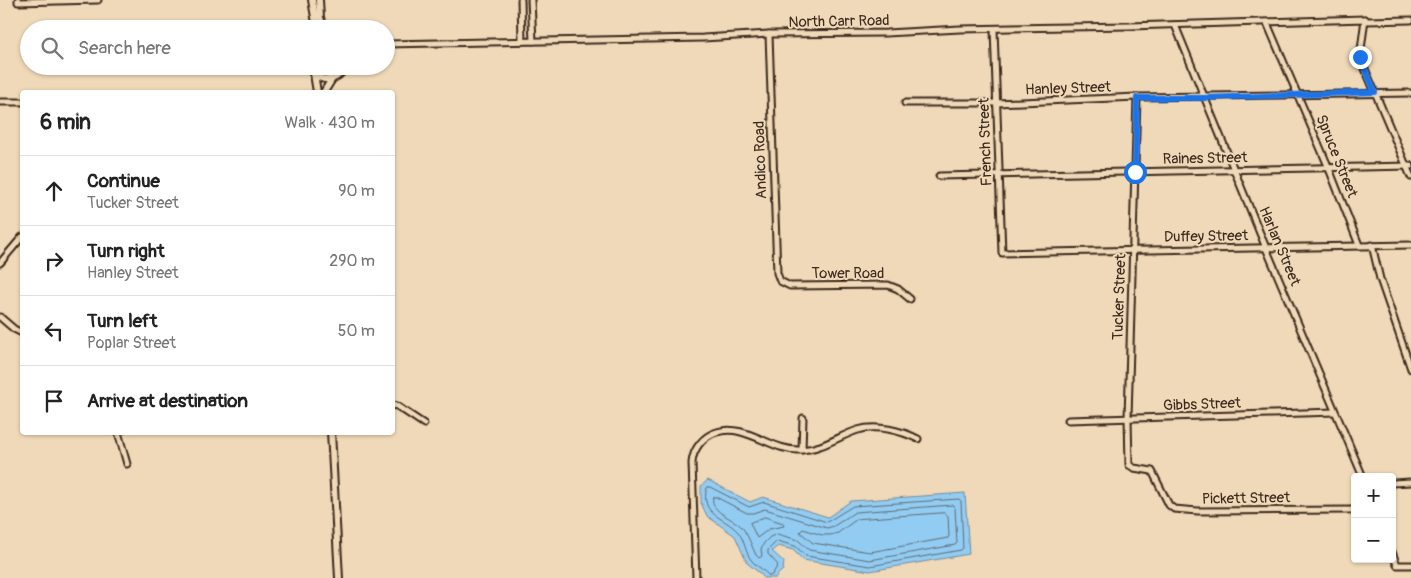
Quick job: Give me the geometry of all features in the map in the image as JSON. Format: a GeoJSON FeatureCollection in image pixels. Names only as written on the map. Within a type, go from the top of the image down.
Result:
{"type":"FeatureCollection","features":[{"type":"Feature","properties":{"kind":"street"},"geometry":{"type":"LineString","coordinates":[[18,1],[98,0]]}},
{"type":"Feature","properties":{"kind":"street"},"geometry":{"type":"LineString","coordinates":[[312,0],[315,20]]}},
{"type":"Feature","properties":{"kind":"street"},"geometry":{"type":"LineString","coordinates":[[319,0],[321,20]]}},
{"type":"Feature","properties":{"kind":"street"},"geometry":{"type":"LineString","coordinates":[[521,0],[522,41]]}},
{"type":"Feature","properties":{"kind":"street"},"geometry":{"type":"LineString","coordinates":[[531,0],[533,41]]}},
{"type":"Feature","properties":{"kind":"street"},"geometry":{"type":"LineString","coordinates":[[1365,19],[1360,57],[1409,166],[1411,177]]}},
{"type":"Feature","properties":{"kind":"street","name":"North Carr Road"},"geometry":{"type":"LineString","coordinates":[[395,44],[703,38],[769,34],[1267,23],[1365,19],[1411,20]]}},
{"type":"Feature","properties":{"kind":"street","name":"Spruce Street"},"geometry":{"type":"LineString","coordinates":[[1267,23],[1328,166],[1359,245]]}},
{"type":"Feature","properties":{"kind":"street","name":"Harlan Street"},"geometry":{"type":"LineString","coordinates":[[1175,25],[1266,248],[1361,473]]}},
{"type":"Feature","properties":{"kind":"street","name":"French Street"},"geometry":{"type":"LineString","coordinates":[[994,29],[1002,254]]}},
{"type":"Feature","properties":{"kind":"street","name":"Andico Road"},"geometry":{"type":"LineString","coordinates":[[769,34],[777,273],[782,283]]}},
{"type":"Feature","properties":{"kind":"street"},"geometry":{"type":"LineString","coordinates":[[314,75],[317,90]]}},
{"type":"Feature","properties":{"kind":"street"},"geometry":{"type":"LineString","coordinates":[[316,75],[325,80],[340,75]]}},
{"type":"Feature","properties":{"kind":"street"},"geometry":{"type":"LineString","coordinates":[[325,90],[332,79]]}},
{"type":"Feature","properties":{"kind":"street","name":"Hanley Street"},"geometry":{"type":"LineString","coordinates":[[905,103],[996,103],[1375,92],[1411,93]]}},
{"type":"Feature","properties":{"kind":"street","name":"Tucker Street"},"geometry":{"type":"LineString","coordinates":[[1137,98],[1128,461],[1129,465],[1134,468],[1152,471],[1156,478]]}},
{"type":"Feature","properties":{"kind":"street"},"geometry":{"type":"LineString","coordinates":[[0,102],[20,102]]}},
{"type":"Feature","properties":{"kind":"street","name":"Raines Street"},"geometry":{"type":"LineString","coordinates":[[939,176],[1234,170],[1328,166],[1409,166]]}},
{"type":"Feature","properties":{"kind":"street"},"geometry":{"type":"LineString","coordinates":[[0,263],[20,239]]}},
{"type":"Feature","properties":{"kind":"street","name":"Duffey Street"},"geometry":{"type":"LineString","coordinates":[[1002,254],[1411,244]]}},
{"type":"Feature","properties":{"kind":"street"},"geometry":{"type":"LineString","coordinates":[[1372,245],[1380,279],[1411,369]]}},
{"type":"Feature","properties":{"kind":"street","name":"Tower Road"},"geometry":{"type":"LineString","coordinates":[[782,283],[790,286],[888,285],[898,289],[910,299]]}},
{"type":"Feature","properties":{"kind":"street"},"geometry":{"type":"LineString","coordinates":[[0,317],[20,332]]}},
{"type":"Feature","properties":{"kind":"street"},"geometry":{"type":"LineString","coordinates":[[395,406],[424,424]]}},
{"type":"Feature","properties":{"kind":"street","name":"Gibbs Street"},"geometry":{"type":"LineString","coordinates":[[1068,420],[1336,412]]}},
{"type":"Feature","properties":{"kind":"street"},"geometry":{"type":"LineString","coordinates":[[802,450],[803,418]]}},
{"type":"Feature","properties":{"kind":"street"},"geometry":{"type":"LineString","coordinates":[[696,578],[692,458],[699,445],[709,435],[728,430],[747,434],[781,448],[802,450],[818,448],[866,428],[904,432],[918,439]]}},
{"type":"Feature","properties":{"kind":"street"},"geometry":{"type":"LineString","coordinates":[[119,435],[127,464]]}},
{"type":"Feature","properties":{"kind":"street"},"geometry":{"type":"LineString","coordinates":[[331,435],[340,578]]}},
{"type":"Feature","properties":{"kind":"street","name":"Pickett Street"},"geometry":{"type":"LineString","coordinates":[[1156,478],[1169,505],[1174,509],[1198,511],[1351,510]]}},
{"type":"Feature","properties":{"kind":"street"},"geometry":{"type":"LineString","coordinates":[[1396,483],[1411,482]]}},
{"type":"Feature","properties":{"kind":"street"},"geometry":{"type":"LineString","coordinates":[[1396,562],[1397,565],[1411,565]]}},
{"type":"Feature","properties":{"kind":"water"},"geometry":{"type":"Polygon","coordinates":[[[708,480],[750,502],[763,497],[828,517],[851,501],[965,493],[969,554],[870,571],[803,560],[793,550],[778,546],[772,551],[784,562],[783,570],[776,578],[763,578],[762,575],[747,563],[735,536],[707,516],[701,503],[701,486],[708,480]]]}},
{"type":"Feature","properties":{"kind":"route"},"geometry":{"type":"LineString","coordinates":[[1135,172],[1137,98],[1204,98],[1375,92],[1360,57]]}}]}
